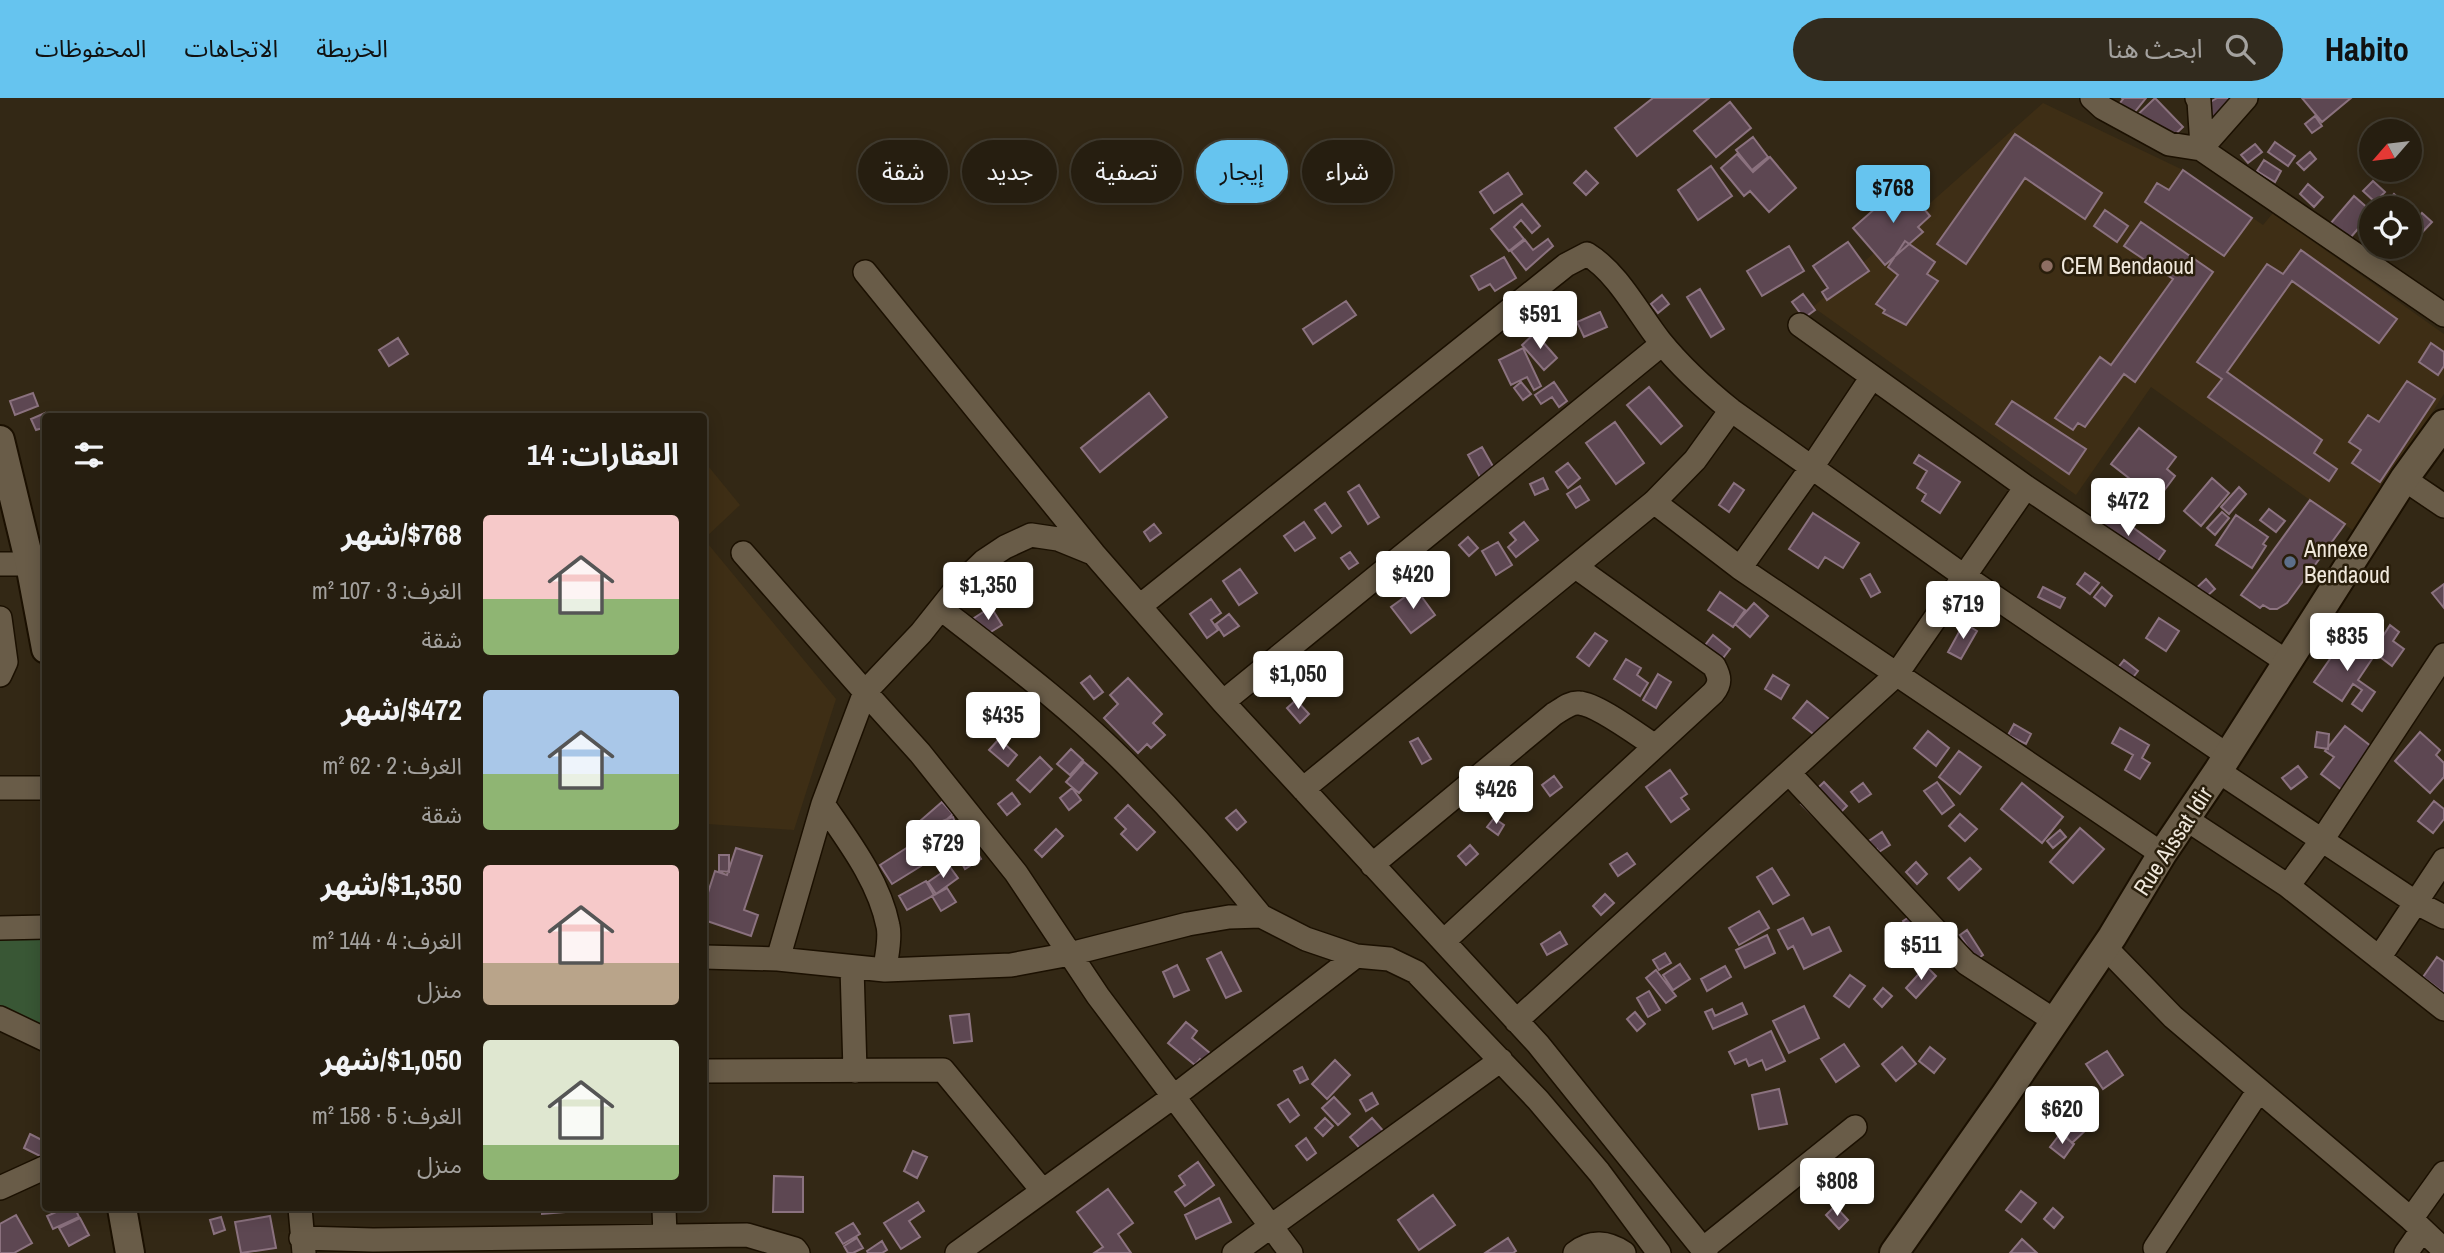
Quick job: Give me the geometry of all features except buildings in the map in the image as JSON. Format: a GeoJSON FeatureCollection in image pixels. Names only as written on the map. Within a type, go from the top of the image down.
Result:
{"type":"FeatureCollection","features":[{"type":"Feature","properties":{"kind":"street"},"geometry":{"type":"LineString","coordinates":[[2092,98],[2103,108],[2169,144],[2202,148],[2444,315]]}},
{"type":"Feature","properties":{"kind":"street"},"geometry":{"type":"LineString","coordinates":[[2197,98],[2202,148]]}},
{"type":"Feature","properties":{"kind":"street"},"geometry":{"type":"LineString","coordinates":[[2202,148],[2246,98]]}},
{"type":"Feature","properties":{"kind":"street"},"geometry":{"type":"LineString","coordinates":[[1140,606],[1575,258],[1587,254],[1597,261],[1662,344],[1700,386],[1731,410],[2222,763],[2322,840],[2415,902],[2444,917]]}},
{"type":"Feature","properties":{"kind":"street"},"geometry":{"type":"LineString","coordinates":[[864,272],[1094,554],[1223,702],[1538,1044],[1704,1251],[1855,1127]]}},
{"type":"Feature","properties":{"kind":"street"},"geometry":{"type":"LineString","coordinates":[[1800,325],[2026,486],[2287,662]]}},
{"type":"Feature","properties":{"kind":"street"},"geometry":{"type":"LineString","coordinates":[[1223,702],[1662,344]]}},
{"type":"Feature","properties":{"kind":"street"},"geometry":{"type":"LineString","coordinates":[[1740,568],[1872,377]]}},
{"type":"Feature","properties":{"kind":"street"},"geometry":{"type":"LineString","coordinates":[[1303,789],[1654,502],[1695,460],[1731,410]]}},
{"type":"Feature","properties":{"kind":"street","name":"Rue Aissat Idir"},"geometry":{"type":"LineString","coordinates":[[1902,1250],[2105,947],[2162,854],[2404,480],[2444,424]]}},
{"type":"Feature","properties":{"kind":"street"},"geometry":{"type":"LineString","coordinates":[[0,440],[30,564],[42,628]]}},
{"type":"Feature","properties":{"kind":"street"},"geometry":{"type":"LineString","coordinates":[[2404,480],[2444,506]]}},
{"type":"Feature","properties":{"kind":"street"},"geometry":{"type":"LineString","coordinates":[[1516,1021],[1896,675],[2026,486]]}},
{"type":"Feature","properties":{"kind":"street"},"geometry":{"type":"LineString","coordinates":[[1654,502],[1740,568],[2162,854]]}},
{"type":"Feature","properties":{"kind":"street"},"geometry":{"type":"LineString","coordinates":[[778,959],[823,804],[865,692],[941,609],[960,584],[984,561],[1005,547],[1031,535],[1058,539],[1094,554]]}},
{"type":"Feature","properties":{"kind":"street"},"geometry":{"type":"LineString","coordinates":[[743,553],[920,753],[1016,873],[1070,954],[1291,1253]]}},
{"type":"Feature","properties":{"kind":"street"},"geometry":{"type":"LineString","coordinates":[[0,564],[30,564]]}},
{"type":"Feature","properties":{"kind":"street"},"geometry":{"type":"LineString","coordinates":[[1444,941],[1719,685],[1719,676],[1714,666],[1576,566]]}},
{"type":"Feature","properties":{"kind":"street"},"geometry":{"type":"LineString","coordinates":[[941,609],[1035,683],[1132,770],[1234,882],[1261,916],[1306,939],[1356,956],[1389,959],[1416,972],[1501,1060],[1600,1172],[1659,1253]]}},
{"type":"Feature","properties":{"kind":"street"},"geometry":{"type":"LineString","coordinates":[[0,618],[6,662],[0,675]]}},
{"type":"Feature","properties":{"kind":"street"},"geometry":{"type":"LineString","coordinates":[[2288,886],[2322,840],[2444,655]]}},
{"type":"Feature","properties":{"kind":"street"},"geometry":{"type":"LineString","coordinates":[[1372,865],[1554,714],[1572,704],[1585,704],[1605,714],[1655,746]]}},
{"type":"Feature","properties":{"kind":"street"},"geometry":{"type":"LineString","coordinates":[[1789,773],[1966,963],[2055,1021]]}},
{"type":"Feature","properties":{"kind":"street"},"geometry":{"type":"LineString","coordinates":[[0,788],[42,788]]}},
{"type":"Feature","properties":{"kind":"street"},"geometry":{"type":"LineString","coordinates":[[823,804],[860,859],[874,886],[889,928],[885,970]]}},
{"type":"Feature","properties":{"kind":"street"},"geometry":{"type":"LineString","coordinates":[[2186,819],[2288,886],[2444,1009]]}},
{"type":"Feature","properties":{"kind":"street"},"geometry":{"type":"LineString","coordinates":[[2379,958],[2444,860]]}},
{"type":"Feature","properties":{"kind":"street"},"geometry":{"type":"LineString","coordinates":[[707,957],[778,959],[885,970],[1011,965],[1070,954],[1188,924],[1229,917],[1261,916]]}},
{"type":"Feature","properties":{"kind":"street"},"geometry":{"type":"LineString","coordinates":[[0,928],[42,926]]}},
{"type":"Feature","properties":{"kind":"street"},"geometry":{"type":"LineString","coordinates":[[2105,947],[2174,1017],[2444,1250]]}},
{"type":"Feature","properties":{"kind":"street"},"geometry":{"type":"LineString","coordinates":[[957,1253],[1174,1097],[1356,956]]}},
{"type":"Feature","properties":{"kind":"street"},"geometry":{"type":"LineString","coordinates":[[852,967],[855,1071]]}},
{"type":"Feature","properties":{"kind":"street"},"geometry":{"type":"LineString","coordinates":[[0,1018],[42,1038]]}},
{"type":"Feature","properties":{"kind":"street"},"geometry":{"type":"LineString","coordinates":[[1234,1253],[1501,1060]]}},
{"type":"Feature","properties":{"kind":"street"},"geometry":{"type":"LineString","coordinates":[[707,1071],[943,1070],[1042,1191]]}},
{"type":"Feature","properties":{"kind":"street"},"geometry":{"type":"LineString","coordinates":[[2155,1248],[2259,1090]]}},
{"type":"Feature","properties":{"kind":"street"},"geometry":{"type":"LineString","coordinates":[[0,1188],[42,1169]]}},
{"type":"Feature","properties":{"kind":"street"},"geometry":{"type":"LineString","coordinates":[[2406,1253],[2416,1224],[2444,1173]]}},
{"type":"Feature","properties":{"kind":"street"},"geometry":{"type":"LineString","coordinates":[[123,1211],[130,1253]]}},
{"type":"Feature","properties":{"kind":"street"},"geometry":{"type":"LineString","coordinates":[[300,1211],[302,1245],[631,1245],[665,1236],[736,1244],[747,1235],[798,1253]]}},
{"type":"Feature","properties":{"kind":"street"},"geometry":{"type":"LineString","coordinates":[[664,1211],[665,1236]]}},
{"type":"Feature","properties":{"kind":"street"},"geometry":{"type":"LineString","coordinates":[[1576,1253],[1583,1247],[1606,1243],[1624,1253]]}},
{"type":"Feature","properties":{"kind":"shaded area","name":"CEM Bendaoud"},"geometry":{"type":"Polygon","coordinates":[[[2043,103],[2183,170],[2263,225],[2273,213],[2444,334],[2444,394],[2355,532],[2151,387],[2076,495],[1813,307],[2043,103]]]}},
{"type":"Feature","properties":{"kind":"shaded area"},"geometry":{"type":"Polygon","coordinates":[[[707,465],[740,505],[707,536],[707,465]]]}},
{"type":"Feature","properties":{"kind":"shaded area"},"geometry":{"type":"Polygon","coordinates":[[[707,543],[836,699],[794,830],[708,824],[707,543]]]}},
{"type":"Feature","properties":{"kind":"green space"},"geometry":{"type":"Polygon","coordinates":[[[42,933],[42,1027],[0,1006],[0,934],[42,933]]]}},
{"type":"Feature","properties":{"kind":"place","name":"CEM Bendaoud"},"geometry":{"type":"Point","coordinates":[2047,266]}},
{"type":"Feature","properties":{"kind":"place","name":"Annexe Bendaoud"},"geometry":{"type":"Point","coordinates":[2290,562]}}]}
